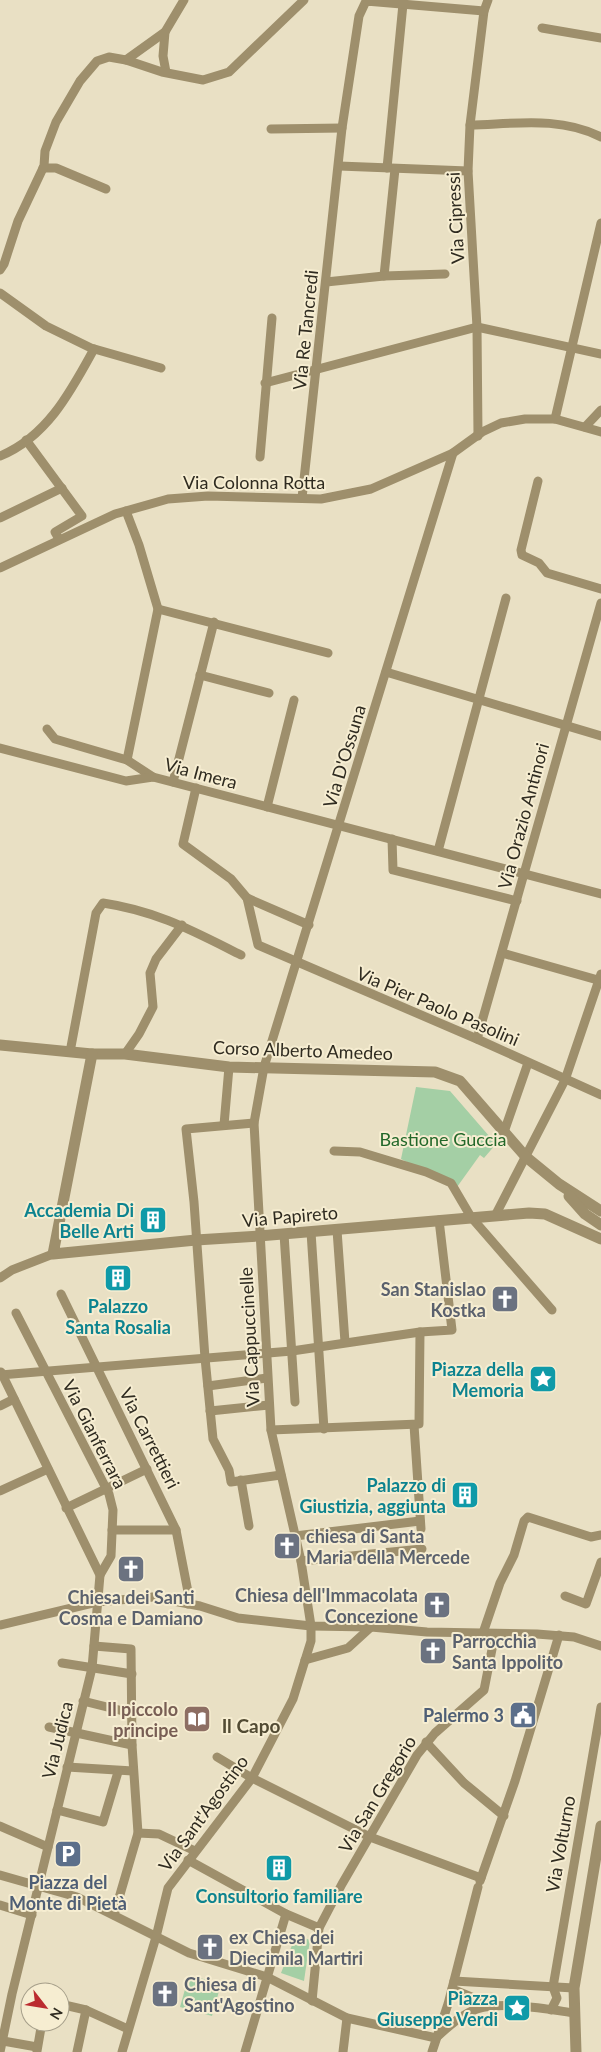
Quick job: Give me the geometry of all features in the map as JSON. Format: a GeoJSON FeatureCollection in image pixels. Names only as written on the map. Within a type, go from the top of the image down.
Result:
{"type":"FeatureCollection","features":[{"type":"Feature","properties":{"kind":"street"},"geometry":{"type":"LineString","coordinates":[[126,60],[165,32],[184,0]]}},
{"type":"Feature","properties":{"kind":"street"},"geometry":{"type":"LineString","coordinates":[[0,270],[4,264],[18,221],[43,168],[45,151],[56,122],[80,81],[97,61],[109,57],[126,60],[202,80],[229,72],[304,0]]}},
{"type":"Feature","properties":{"kind":"street","name":"Via Cipressi"},"geometry":{"type":"LineString","coordinates":[[478,436],[477,326],[468,171],[470,126],[484,11],[488,0]]}},
{"type":"Feature","properties":{"kind":"street","name":"Via Re Tancredi"},"geometry":{"type":"LineString","coordinates":[[302,498],[342,128],[359,16],[366,1],[403,4]]}},
{"type":"Feature","properties":{"kind":"street"},"geometry":{"type":"LineString","coordinates":[[384,276],[403,4],[484,11]]}},
{"type":"Feature","properties":{"kind":"street"},"geometry":{"type":"LineString","coordinates":[[542,28],[601,38]]}},
{"type":"Feature","properties":{"kind":"street"},"geometry":{"type":"LineString","coordinates":[[165,32],[163,56],[166,72]]}},
{"type":"Feature","properties":{"kind":"street"},"geometry":{"type":"LineString","coordinates":[[470,126],[558,123],[590,131],[601,137]]}},
{"type":"Feature","properties":{"kind":"street"},"geometry":{"type":"LineString","coordinates":[[271,128],[342,128]]}},
{"type":"Feature","properties":{"kind":"street"},"geometry":{"type":"LineString","coordinates":[[339,166],[468,171]]}},
{"type":"Feature","properties":{"kind":"street"},"geometry":{"type":"LineString","coordinates":[[43,168],[56,168],[106,189]]}},
{"type":"Feature","properties":{"kind":"street"},"geometry":{"type":"LineString","coordinates":[[555,419],[601,223]]}},
{"type":"Feature","properties":{"kind":"street"},"geometry":{"type":"LineString","coordinates":[[326,282],[384,276],[445,274]]}},
{"type":"Feature","properties":{"kind":"street"},"geometry":{"type":"LineString","coordinates":[[0,292],[46,326],[94,349],[161,368]]}},
{"type":"Feature","properties":{"kind":"street"},"geometry":{"type":"LineString","coordinates":[[260,457],[272,318]]}},
{"type":"Feature","properties":{"kind":"street"},"geometry":{"type":"LineString","coordinates":[[265,383],[477,326],[601,354]]}},
{"type":"Feature","properties":{"kind":"street"},"geometry":{"type":"LineString","coordinates":[[0,456],[44,427],[67,398],[94,349]]}},
{"type":"Feature","properties":{"kind":"street"},"geometry":{"type":"LineString","coordinates":[[585,428],[601,410]]}},
{"type":"Feature","properties":{"kind":"street","name":"Via Colonna Rotta"},"geometry":{"type":"LineString","coordinates":[[0,568],[126,510],[168,499],[200,497],[322,499],[371,489],[453,453],[501,423],[525,419],[555,419],[601,432]]}},
{"type":"Feature","properties":{"kind":"street"},"geometry":{"type":"LineString","coordinates":[[26,440],[82,516],[55,532],[59,540]]}},
{"type":"Feature","properties":{"kind":"street","name":"Via D'Ossuna"},"geometry":{"type":"LineString","coordinates":[[264,1067],[340,826],[453,453]]}},
{"type":"Feature","properties":{"kind":"street"},"geometry":{"type":"LineString","coordinates":[[538,481],[521,550],[522,555],[539,563],[547,573],[601,589]]}},
{"type":"Feature","properties":{"kind":"street"},"geometry":{"type":"LineString","coordinates":[[0,518],[62,488]]}},
{"type":"Feature","properties":{"kind":"street"},"geometry":{"type":"LineString","coordinates":[[126,510],[139,545],[158,609],[127,760]]}},
{"type":"Feature","properties":{"kind":"street"},"geometry":{"type":"LineString","coordinates":[[438,852],[506,598]]}},
{"type":"Feature","properties":{"kind":"street","name":"Via Orazio Antinori"},"geometry":{"type":"LineString","coordinates":[[477,1039],[601,603]]}},
{"type":"Feature","properties":{"kind":"street"},"geometry":{"type":"LineString","coordinates":[[158,609],[328,653]]}},
{"type":"Feature","properties":{"kind":"street"},"geometry":{"type":"LineString","coordinates":[[173,782],[214,622]]}},
{"type":"Feature","properties":{"kind":"street"},"geometry":{"type":"LineString","coordinates":[[386,672],[601,736]]}},
{"type":"Feature","properties":{"kind":"street"},"geometry":{"type":"LineString","coordinates":[[200,675],[269,693]]}},
{"type":"Feature","properties":{"kind":"street"},"geometry":{"type":"LineString","coordinates":[[267,807],[294,700]]}},
{"type":"Feature","properties":{"kind":"street"},"geometry":{"type":"LineString","coordinates":[[47,729],[55,739],[127,760],[153,776]]}},
{"type":"Feature","properties":{"kind":"street","name":"Via Imera"},"geometry":{"type":"LineString","coordinates":[[0,748],[126,781],[153,776],[601,894]]}},
{"type":"Feature","properties":{"kind":"street"},"geometry":{"type":"LineString","coordinates":[[196,788],[183,844],[231,879],[247,898],[309,925]]}},
{"type":"Feature","properties":{"kind":"street"},"geometry":{"type":"LineString","coordinates":[[392,840],[393,870],[517,901]]}},
{"type":"Feature","properties":{"kind":"street","name":"Via Pier Paolo Pasolini"},"geometry":{"type":"LineString","coordinates":[[247,898],[258,945],[477,1039],[601,1095]]}},
{"type":"Feature","properties":{"kind":"street"},"geometry":{"type":"LineString","coordinates":[[70,1052],[96,913],[103,903],[135,908],[182,925],[241,956]]}},
{"type":"Feature","properties":{"kind":"street"},"geometry":{"type":"LineString","coordinates":[[125,1054],[139,1034],[153,1007],[150,973],[156,959],[182,925]]}},
{"type":"Feature","properties":{"kind":"street"},"geometry":{"type":"LineString","coordinates":[[496,1214],[565,1080],[600,979],[502,953]]}},
{"type":"Feature","properties":{"kind":"street","name":"Corso Alberto Amedeo"},"geometry":{"type":"LineString","coordinates":[[0,1045],[92,1054],[125,1054],[229,1067],[435,1072],[460,1081],[526,1157],[559,1184],[601,1211]]}},
{"type":"Feature","properties":{"kind":"street"},"geometry":{"type":"LineString","coordinates":[[0,1278],[12,1270],[53,1254],[92,1054]]}},
{"type":"Feature","properties":{"kind":"street"},"geometry":{"type":"LineString","coordinates":[[504,1132],[528,1063]]}},
{"type":"Feature","properties":{"kind":"street"},"geometry":{"type":"LineString","coordinates":[[224,1125],[229,1067]]}},
{"type":"Feature","properties":{"kind":"street","name":"Via Cappuccinelle"},"geometry":{"type":"LineString","coordinates":[[264,1067],[254,1124],[270,1430],[301,1561],[311,1626]]}},
{"type":"Feature","properties":{"kind":"street"},"geometry":{"type":"LineString","coordinates":[[254,1124],[186,1129],[213,1439],[229,1470],[231,1482],[280,1475]]}},
{"type":"Feature","properties":{"kind":"street"},"geometry":{"type":"LineString","coordinates":[[334,1151],[360,1152],[426,1172],[451,1183],[472,1217],[552,1310]]}},
{"type":"Feature","properties":{"kind":"street","name":"Corso Alberto Amedeo"},"geometry":{"type":"LineString","coordinates":[[559,1184],[585,1214],[601,1225]]}},
{"type":"Feature","properties":{"kind":"street","name":"Via Papireto"},"geometry":{"type":"LineString","coordinates":[[53,1254],[196,1240],[337,1230],[496,1214],[530,1213],[545,1214],[601,1239]]}},
{"type":"Feature","properties":{"kind":"street"},"geometry":{"type":"LineString","coordinates":[[100,1574],[1,1374],[46,1373],[292,1351],[420,1332],[452,1330],[439,1220]]}},
{"type":"Feature","properties":{"kind":"street"},"geometry":{"type":"LineString","coordinates":[[337,1230],[344,1342]]}},
{"type":"Feature","properties":{"kind":"street"},"geometry":{"type":"LineString","coordinates":[[311,1232],[324,1429]]}},
{"type":"Feature","properties":{"kind":"street"},"geometry":{"type":"LineString","coordinates":[[284,1234],[295,1402]]}},
{"type":"Feature","properties":{"kind":"street","name":"Via Carrettieri"},"geometry":{"type":"LineString","coordinates":[[61,1294],[176,1530],[188,1588],[188,1604]]}},
{"type":"Feature","properties":{"kind":"street","name":"Via Gianferrara"},"geometry":{"type":"LineString","coordinates":[[16,1314],[107,1488],[113,1510],[111,1556],[100,1574]]}},
{"type":"Feature","properties":{"kind":"street"},"geometry":{"type":"LineString","coordinates":[[295,1536],[420,1525],[417,1425],[420,1332]]}},
{"type":"Feature","properties":{"kind":"street"},"geometry":{"type":"LineString","coordinates":[[208,1386],[267,1378]]}},
{"type":"Feature","properties":{"kind":"street"},"geometry":{"type":"LineString","coordinates":[[0,1406],[14,1399]]}},
{"type":"Feature","properties":{"kind":"street"},"geometry":{"type":"LineString","coordinates":[[210,1411],[269,1406]]}},
{"type":"Feature","properties":{"kind":"street"},"geometry":{"type":"LineString","coordinates":[[270,1430],[417,1425]]}},
{"type":"Feature","properties":{"kind":"street"},"geometry":{"type":"LineString","coordinates":[[0,1491],[48,1469]]}},
{"type":"Feature","properties":{"kind":"street"},"geometry":{"type":"LineString","coordinates":[[66,1508],[147,1469]]}},
{"type":"Feature","properties":{"kind":"street"},"geometry":{"type":"LineString","coordinates":[[241,1480],[249,1526]]}},
{"type":"Feature","properties":{"kind":"street"},"geometry":{"type":"LineString","coordinates":[[483,1633],[500,1583],[514,1555],[524,1521],[528,1517],[592,1537],[601,1535]]}},
{"type":"Feature","properties":{"kind":"street"},"geometry":{"type":"LineString","coordinates":[[112,1530],[176,1530]]}},
{"type":"Feature","properties":{"kind":"street"},"geometry":{"type":"LineString","coordinates":[[301,1561],[422,1548]]}},
{"type":"Feature","properties":{"kind":"street"},"geometry":{"type":"LineString","coordinates":[[565,1596],[586,1604],[601,1562]]}},
{"type":"Feature","properties":{"kind":"street","name":"Via Judica"},"geometry":{"type":"LineString","coordinates":[[0,2052],[12,1994],[92,1668],[100,1574]]}},
{"type":"Feature","properties":{"kind":"street"},"geometry":{"type":"LineString","coordinates":[[0,1625],[97,1602],[152,1598],[188,1604],[238,1618],[311,1626],[559,1635],[601,1646]]}},
{"type":"Feature","properties":{"kind":"street","name":"Via Sant'Agostino"},"geometry":{"type":"LineString","coordinates":[[122,2052],[156,1937],[168,1888],[195,1850],[234,1804],[252,1778],[293,1700],[311,1641],[311,1626]]}},
{"type":"Feature","properties":{"kind":"street"},"geometry":{"type":"LineString","coordinates":[[306,1660],[348,1648],[371,1627]]}},
{"type":"Feature","properties":{"kind":"street","name":"Via San Gregorio"},"geometry":{"type":"LineString","coordinates":[[319,1928],[426,1742],[484,1690],[494,1634]]}},
{"type":"Feature","properties":{"kind":"street"},"geometry":{"type":"LineString","coordinates":[[432,2052],[453,1985],[480,1882],[504,1816],[559,1635]]}},
{"type":"Feature","properties":{"kind":"street"},"geometry":{"type":"LineString","coordinates":[[94,1646],[131,1649],[132,1745],[138,1833],[114,1915]]}},
{"type":"Feature","properties":{"kind":"street"},"geometry":{"type":"LineString","coordinates":[[62,1663],[132,1674]]}},
{"type":"Feature","properties":{"kind":"street"},"geometry":{"type":"LineString","coordinates":[[84,1701],[131,1713]]}},
{"type":"Feature","properties":{"kind":"street","name":"Via Volturno"},"geometry":{"type":"LineString","coordinates":[[551,2010],[557,1998],[553,1987],[601,1707]]}},
{"type":"Feature","properties":{"kind":"street"},"geometry":{"type":"LineString","coordinates":[[49,1727],[132,1745]]}},
{"type":"Feature","properties":{"kind":"street"},"geometry":{"type":"LineString","coordinates":[[426,1742],[464,1783],[504,1816]]}},
{"type":"Feature","properties":{"kind":"street"},"geometry":{"type":"LineString","coordinates":[[217,1757],[252,1778],[370,1837],[480,1882]]}},
{"type":"Feature","properties":{"kind":"street"},"geometry":{"type":"LineString","coordinates":[[67,1767],[118,1772],[133,1771]]}},
{"type":"Feature","properties":{"kind":"street"},"geometry":{"type":"LineString","coordinates":[[57,1810],[103,1822],[118,1772]]}},
{"type":"Feature","properties":{"kind":"street"},"geometry":{"type":"LineString","coordinates":[[0,1826],[48,1847]]}},
{"type":"Feature","properties":{"kind":"street"},"geometry":{"type":"LineString","coordinates":[[576,2052],[574,1988],[601,1826]]}},
{"type":"Feature","properties":{"kind":"street"},"geometry":{"type":"LineString","coordinates":[[138,1833],[158,1834],[195,1850]]}},
{"type":"Feature","properties":{"kind":"street"},"geometry":{"type":"LineString","coordinates":[[188,1860],[286,1914],[319,1928],[312,2001]]}},
{"type":"Feature","properties":{"kind":"street"},"geometry":{"type":"LineString","coordinates":[[0,1875],[77,1897],[189,1953],[267,1977],[347,2018],[436,2038]]}},
{"type":"Feature","properties":{"kind":"street"},"geometry":{"type":"LineString","coordinates":[[0,1905],[32,1915]]}},
{"type":"Feature","properties":{"kind":"street"},"geometry":{"type":"LineString","coordinates":[[245,2052],[286,1914]]}},
{"type":"Feature","properties":{"kind":"street"},"geometry":{"type":"LineString","coordinates":[[453,1985],[574,1988]]}},
{"type":"Feature","properties":{"kind":"street"},"geometry":{"type":"LineString","coordinates":[[453,1985],[493,2006]]}},
{"type":"Feature","properties":{"kind":"street"},"geometry":{"type":"LineString","coordinates":[[70,2006],[86,2010],[128,2029]]}},
{"type":"Feature","properties":{"kind":"street"},"geometry":{"type":"LineString","coordinates":[[436,2038],[453,2022],[475,2010],[493,2006],[574,2013]]}},
{"type":"Feature","properties":{"kind":"street"},"geometry":{"type":"LineString","coordinates":[[77,2052],[86,2010]]}},
{"type":"Feature","properties":{"kind":"street"},"geometry":{"type":"LineString","coordinates":[[343,2052],[347,2018]]}},
{"type":"Feature","properties":{"kind":"street"},"geometry":{"type":"LineString","coordinates":[[3,2041],[37,2050],[40,2032]]}},
{"type":"Feature","properties":{"kind":"green space","name":"Bastione Guccia"},"geometry":{"type":"Polygon","coordinates":[[[416,1087],[450,1091],[496,1144],[484,1158],[480,1155],[457,1187],[401,1159],[416,1087]]]}},
{"type":"Feature","properties":{"kind":"green space"},"geometry":{"type":"Polygon","coordinates":[[[296,1935],[310,1940],[304,1981],[281,1973],[296,1935]]]}},
{"type":"Feature","properties":{"kind":"green space"},"geometry":{"type":"Polygon","coordinates":[[[189,1975],[221,1984],[212,2016],[180,2007],[189,1975]]]}},
{"type":"Feature","properties":{"kind":"place","name":"Accademia Di Belle Arti"},"geometry":{"type":"Point","coordinates":[153,1220]}},
{"type":"Feature","properties":{"kind":"place","name":"Palazzo Santa Rosalia"},"geometry":{"type":"Point","coordinates":[118,1278]}},
{"type":"Feature","properties":{"kind":"place","name":"San Stanislao Kostka"},"geometry":{"type":"Point","coordinates":[505,1299]}},
{"type":"Feature","properties":{"kind":"place","name":"Piazza della Memoria"},"geometry":{"type":"Point","coordinates":[543,1379]}},
{"type":"Feature","properties":{"kind":"place","name":"Palazzo di Giustizia, aggiunta"},"geometry":{"type":"Point","coordinates":[465,1495]}},
{"type":"Feature","properties":{"kind":"place","name":"chiesa di Santa Maria della Mercede"},"geometry":{"type":"Point","coordinates":[287,1546]}},
{"type":"Feature","properties":{"kind":"place","name":"Chiesa dei Santi Cosma e Damiano"},"geometry":{"type":"Point","coordinates":[131,1569]}},
{"type":"Feature","properties":{"kind":"place","name":"Chiesa dell'Immacolata Concezione"},"geometry":{"type":"Point","coordinates":[437,1605]}},
{"type":"Feature","properties":{"kind":"place","name":"Parrocchia Santa Ippolito"},"geometry":{"type":"Point","coordinates":[433,1651]}},
{"type":"Feature","properties":{"kind":"place","name":"Palermo 3"},"geometry":{"type":"Point","coordinates":[523,1715]}},
{"type":"Feature","properties":{"kind":"place","name":"Il piccolo principe"},"geometry":{"type":"Point","coordinates":[197,1719]}},
{"type":"Feature","properties":{"kind":"place","name":"Piazza del Monte di Pietà"},"geometry":{"type":"Point","coordinates":[68,1854]}},
{"type":"Feature","properties":{"kind":"place","name":"Consultorio familiare"},"geometry":{"type":"Point","coordinates":[279,1868]}},
{"type":"Feature","properties":{"kind":"place","name":"ex Chiesa dei Diecimila Martiri"},"geometry":{"type":"Point","coordinates":[210,1947]}},
{"type":"Feature","properties":{"kind":"place","name":"Chiesa di Sant'Agostino"},"geometry":{"type":"Point","coordinates":[165,1994]}},
{"type":"Feature","properties":{"kind":"place","name":"Piazza Giuseppe Verdi"},"geometry":{"type":"Point","coordinates":[517,2008]}},
{"type":"Feature","properties":{"kind":"district","name":"Il Capo"},"geometry":{"type":"Point","coordinates":[251,1725]}}]}
